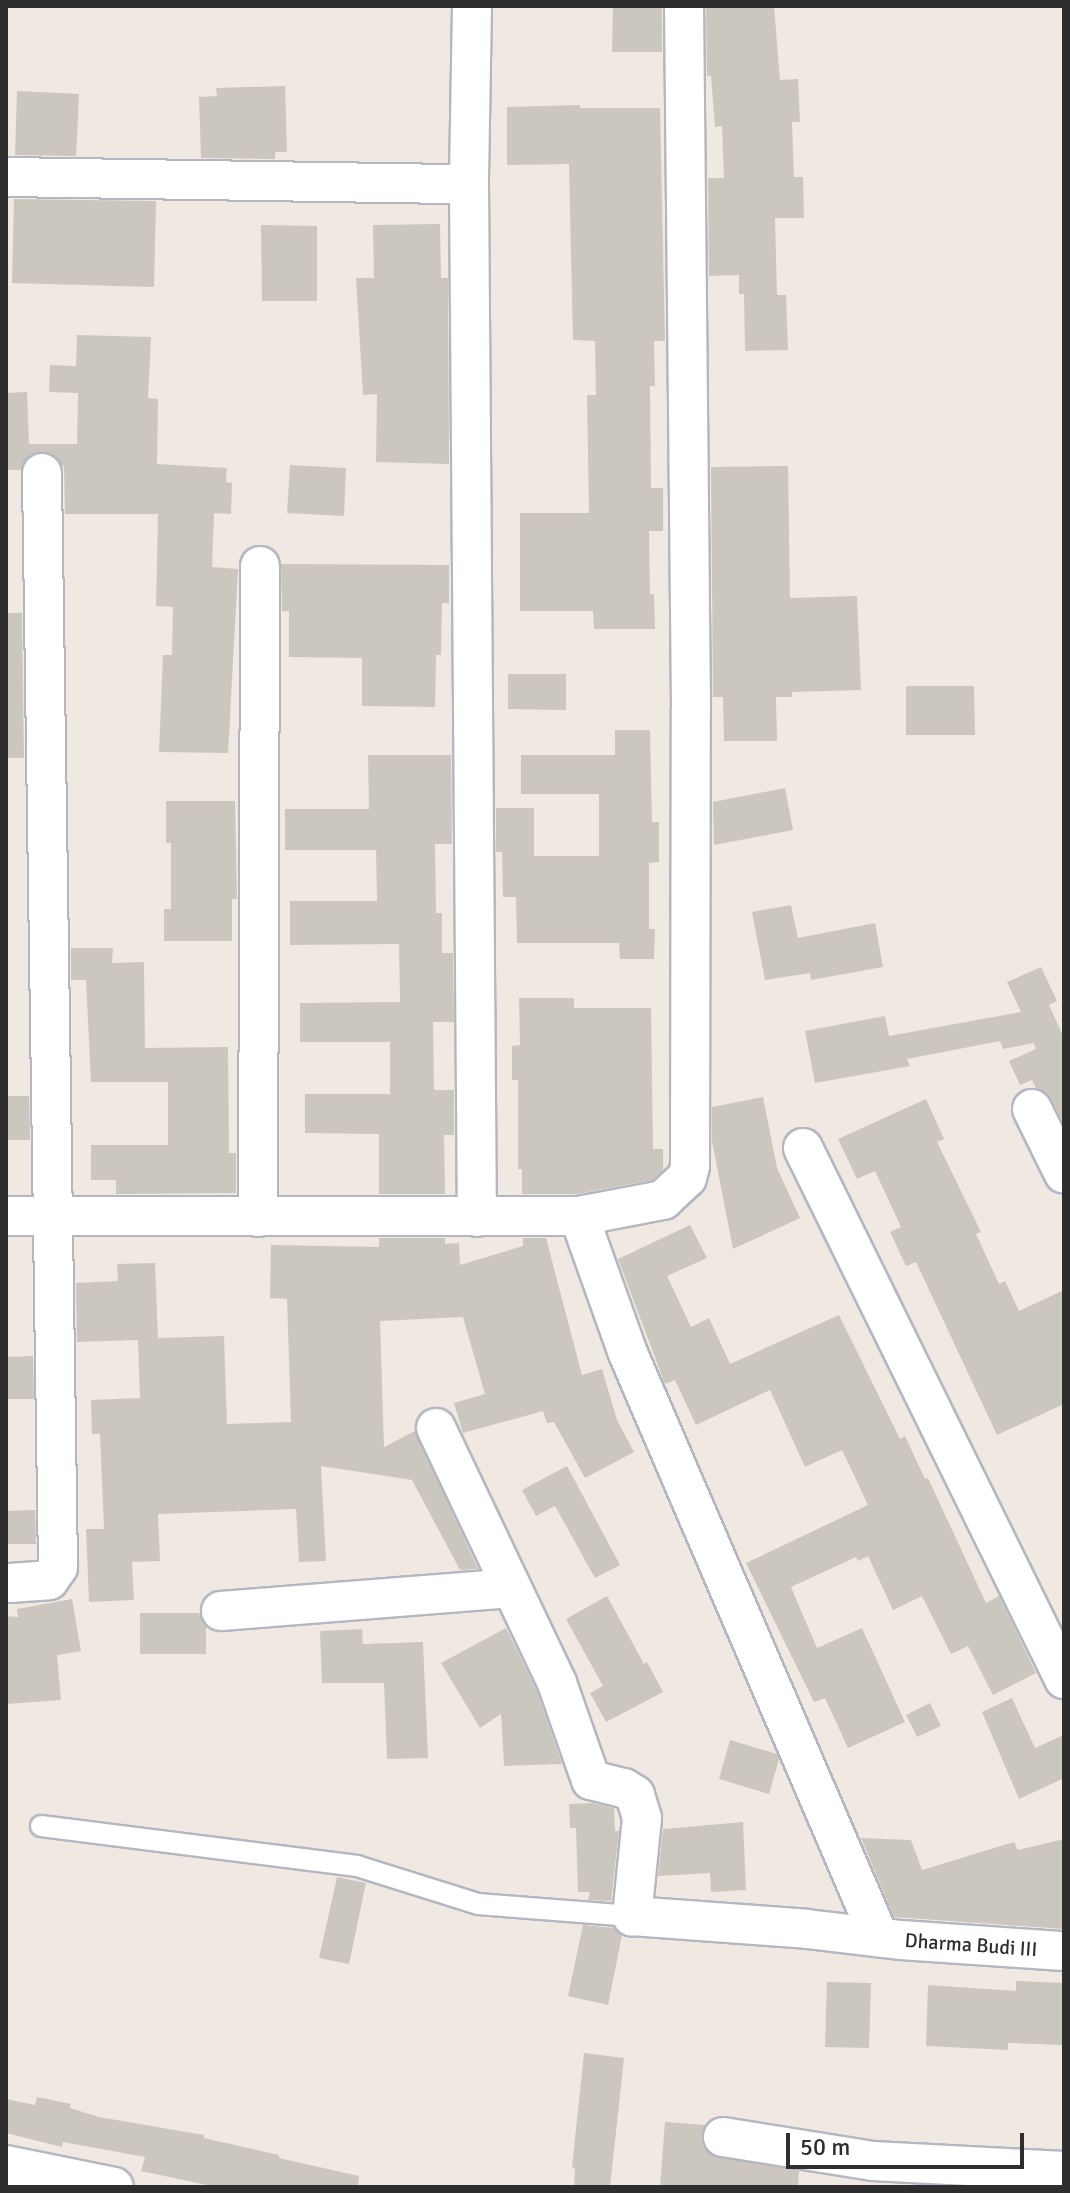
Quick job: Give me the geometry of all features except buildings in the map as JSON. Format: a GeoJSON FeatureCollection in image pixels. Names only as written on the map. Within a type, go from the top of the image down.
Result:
{"type":"FeatureCollection","features":[{"type":"Feature","properties":{"kind":"street"},"geometry":{"type":"LineString","coordinates":[[472,6],[469,184],[477,1217]]}},
{"type":"Feature","properties":{"kind":"street"},"geometry":{"type":"LineString","coordinates":[[6,1216],[579,1216],[663,1200],[676,1191],[690,1166],[691,708],[684,6]]}},
{"type":"Feature","properties":{"kind":"street"},"geometry":{"type":"LineString","coordinates":[[6,177],[469,184]]}},
{"type":"Feature","properties":{"kind":"street"},"geometry":{"type":"LineString","coordinates":[[10,1583],[49,1580],[58,1567],[42,473]]}},
{"type":"Feature","properties":{"kind":"street"},"geometry":{"type":"LineString","coordinates":[[258,1217],[260,566]]}},
{"type":"Feature","properties":{"kind":"street"},"geometry":{"type":"LineString","coordinates":[[1032,1109],[1064,1174]]}},
{"type":"Feature","properties":{"kind":"street"},"geometry":{"type":"LineString","coordinates":[[803,1148],[1064,1679]]}},
{"type":"Feature","properties":{"kind":"street"},"geometry":{"type":"LineString","coordinates":[[579,1216],[627,1351],[879,1937]]}},
{"type":"Feature","properties":{"kind":"street"},"geometry":{"type":"LineString","coordinates":[[436,1428],[557,1683],[591,1780],[624,1788],[635,1795],[640,1807],[642,1818],[632,1916]]}},
{"type":"Feature","properties":{"kind":"street"},"geometry":{"type":"LineString","coordinates":[[221,1611],[511,1588]]}},
{"type":"Feature","properties":{"kind":"street","name":"Dharma Budi III"},"geometry":{"type":"LineString","coordinates":[[632,1916],[1064,1951]]}},
{"type":"Feature","properties":{"kind":"street"},"geometry":{"type":"LineString","coordinates":[[723,2137],[873,2161],[1064,2171]]}},
{"type":"Feature","properties":{"kind":"street"},"geometry":{"type":"LineString","coordinates":[[28,2174],[114,2187]]}},
{"type":"Feature","properties":{"kind":"lane"},"geometry":{"type":"LineString","coordinates":[[41,1826],[357,1866],[478,1904],[632,1916]]}}]}
